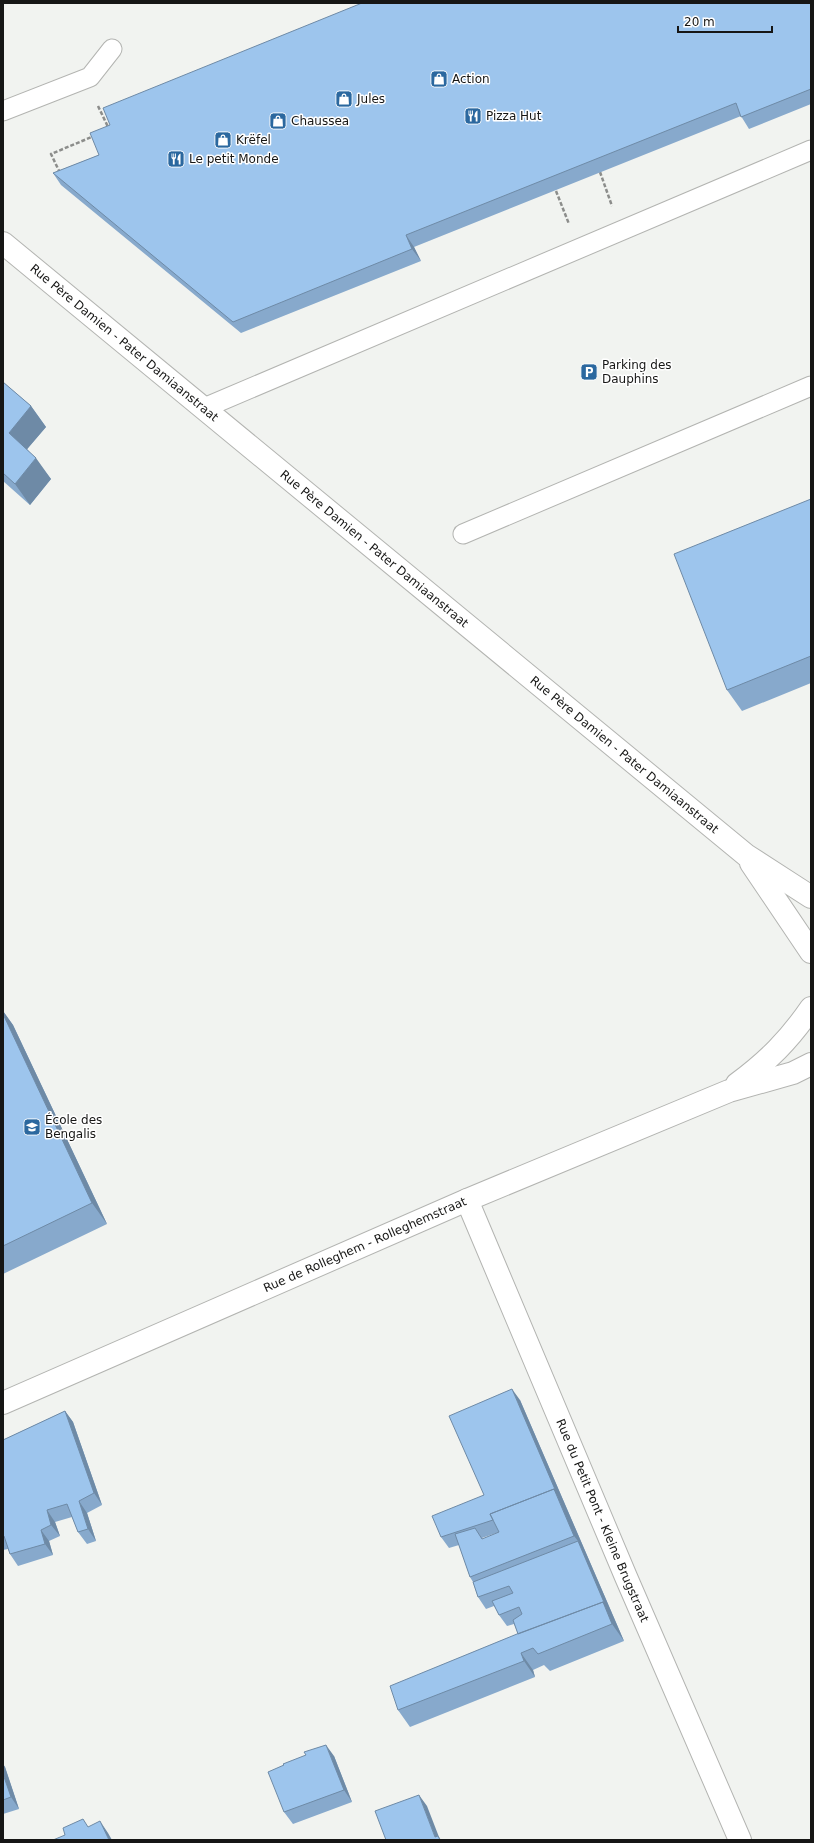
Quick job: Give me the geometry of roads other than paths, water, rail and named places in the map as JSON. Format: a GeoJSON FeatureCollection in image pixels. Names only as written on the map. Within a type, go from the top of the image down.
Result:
{"type":"FeatureCollection","features":[{"type":"Feature","properties":{"kind":"street","name":"Rue Père Damien - Pater Damiaanstraat"},"geometry":{"type":"LineString","coordinates":[[3,243],[746,855],[811,897]]}},
{"type":"Feature","properties":{"kind":"street","name":"Rue Père Damien - Pater Damiaanstraat"},"geometry":{"type":"LineString","coordinates":[[746,855],[811,952]]}},
{"type":"Feature","properties":{"kind":"street","name":"Rue de Rolleghem - Rolleghemstraat"},"geometry":{"type":"LineString","coordinates":[[728,1091],[762,1065],[792,1035],[811,1008]]}},
{"type":"Feature","properties":{"kind":"street","name":"Rue de Rolleghem - Rolleghemstraat"},"geometry":{"type":"LineString","coordinates":[[3,1403],[467,1200],[728,1091],[793,1073],[811,1064]]}},
{"type":"Feature","properties":{"kind":"street","name":"Rue du Petit Pont - Kleine Brugstraat"},"geometry":{"type":"LineString","coordinates":[[467,1200],[626,1577],[740,1840]]}},
{"type":"Feature","properties":{"kind":"lane"},"geometry":{"type":"LineString","coordinates":[[3,111],[90,77],[112,49]]}},
{"type":"Feature","properties":{"kind":"lane"},"geometry":{"type":"LineString","coordinates":[[204,408],[811,150]]}},
{"type":"Feature","properties":{"kind":"lane"},"geometry":{"type":"LineString","coordinates":[[463,534],[811,386]]}},
{"type":"Feature","properties":{"kind":"place","name":"Action"},"geometry":{"type":"Point","coordinates":[439,79]}},
{"type":"Feature","properties":{"kind":"place","name":"Jules"},"geometry":{"type":"Point","coordinates":[344,99]}},
{"type":"Feature","properties":{"kind":"place","name":"Pizza Hut"},"geometry":{"type":"Point","coordinates":[473,116]}},
{"type":"Feature","properties":{"kind":"place","name":"Chaussea"},"geometry":{"type":"Point","coordinates":[278,121]}},
{"type":"Feature","properties":{"kind":"place","name":"Krëfel"},"geometry":{"type":"Point","coordinates":[223,140]}},
{"type":"Feature","properties":{"kind":"place","name":"Le petit Monde"},"geometry":{"type":"Point","coordinates":[176,159]}},
{"type":"Feature","properties":{"kind":"place","name":"Parking des Dauphins"},"geometry":{"type":"Point","coordinates":[589,372]}},
{"type":"Feature","properties":{"kind":"place","name":"École des Bengalis"},"geometry":{"type":"Point","coordinates":[32,1127]}}]}
